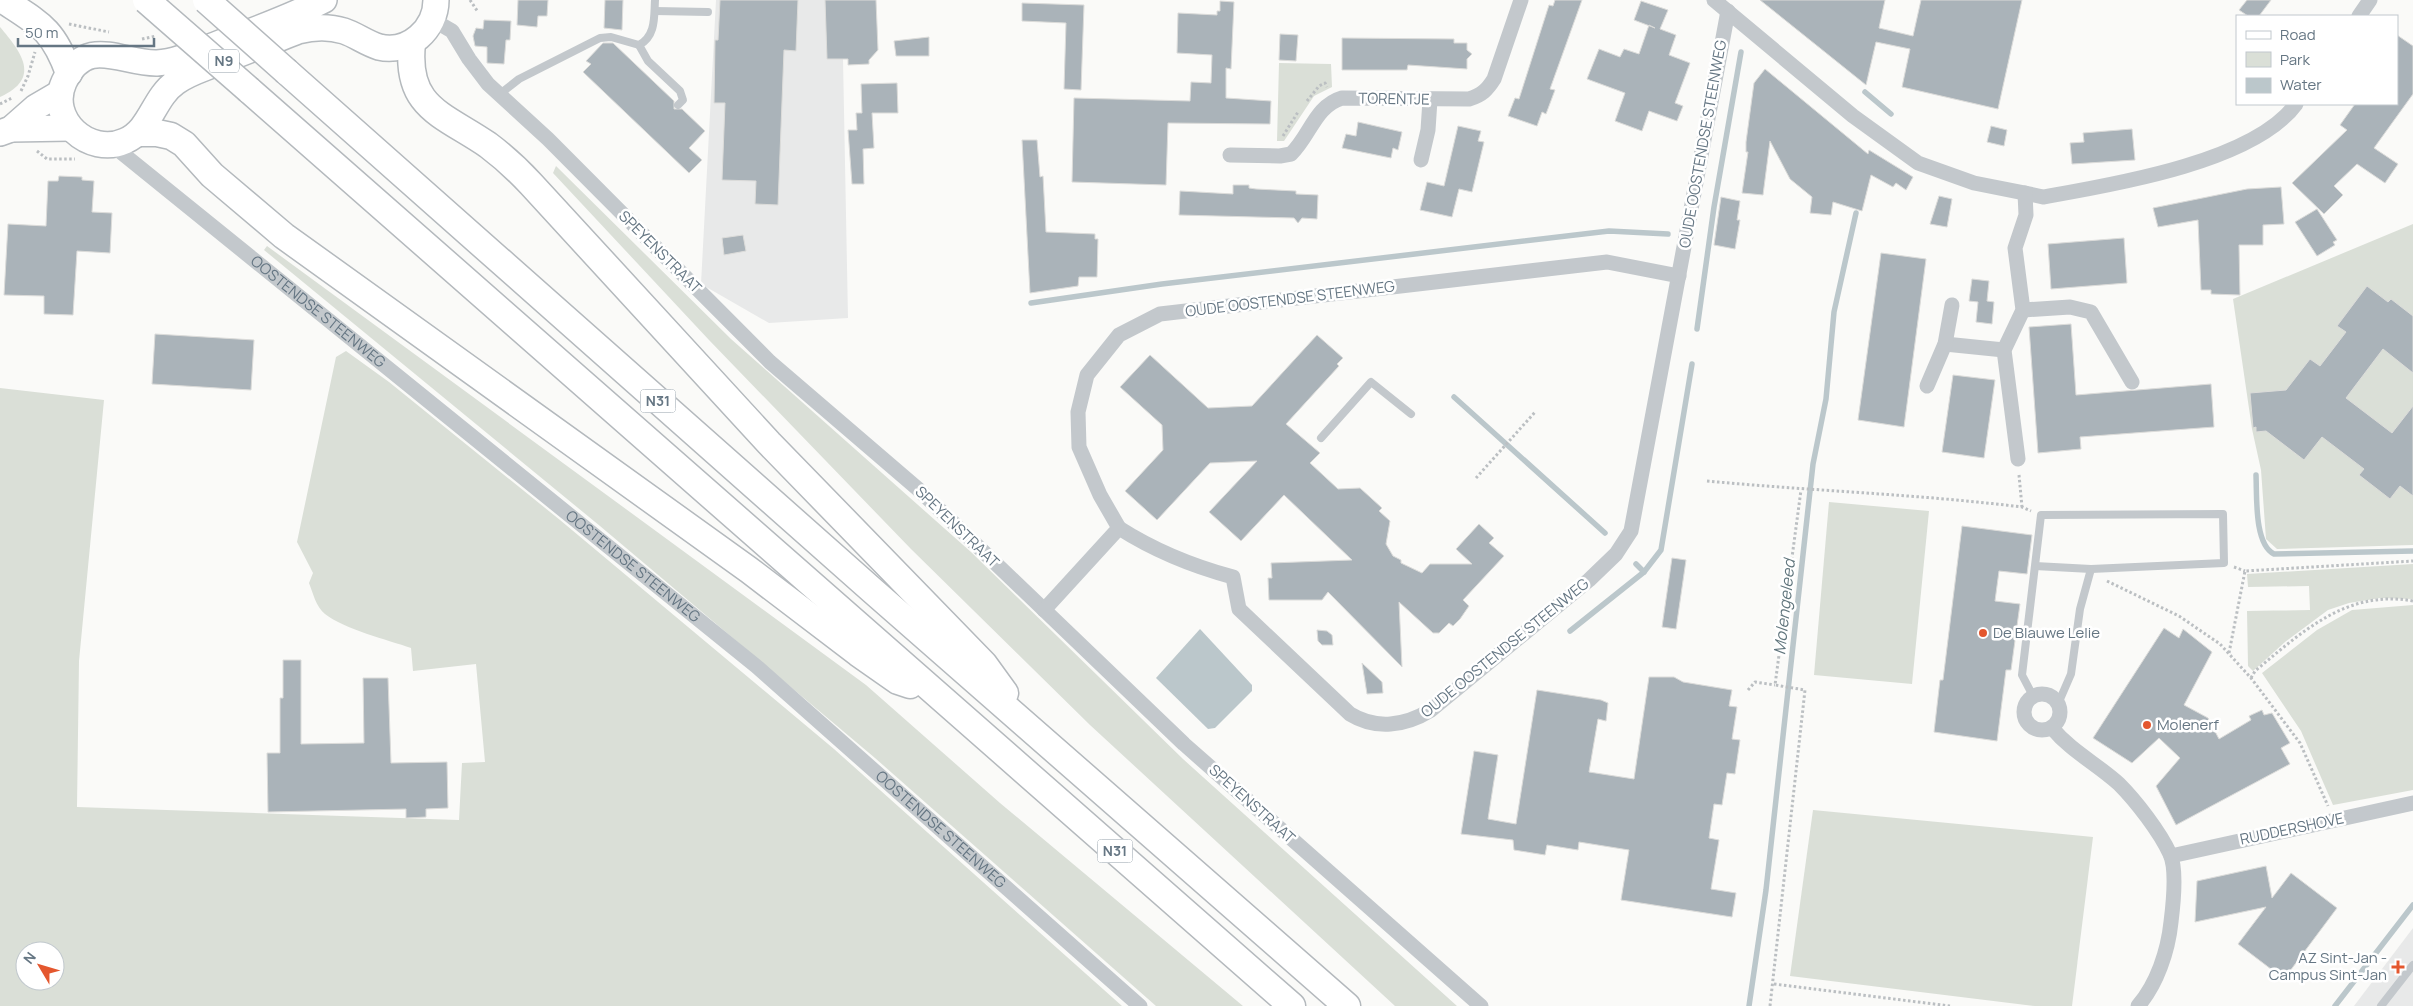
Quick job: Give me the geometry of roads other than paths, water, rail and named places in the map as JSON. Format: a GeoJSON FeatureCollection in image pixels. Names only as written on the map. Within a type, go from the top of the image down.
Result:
{"type":"FeatureCollection","features":[{"type":"Feature","properties":{"kind":"highway"},"geometry":{"type":"LineString","coordinates":[[3,0],[50,33],[59,48],[64,83]]}},
{"type":"Feature","properties":{"kind":"highway","name":"N31"},"geometry":{"type":"LineString","coordinates":[[146,0],[1292,1006]]}},
{"type":"Feature","properties":{"kind":"highway","name":"N31"},"geometry":{"type":"LineString","coordinates":[[206,0],[1030,729],[1347,1006]]}},
{"type":"Feature","properties":{"kind":"highway"},"geometry":{"type":"LineString","coordinates":[[412,43],[410,67],[414,84],[424,100],[437,114],[509,161],[769,443],[984,664],[1030,729]]}},
{"type":"Feature","properties":{"kind":"highway"},"geometry":{"type":"LineString","coordinates":[[140,133],[164,134],[184,144],[212,175],[284,236],[741,564],[898,681],[939,696]]}},
{"type":"Feature","properties":{"kind":"main road","name":"N9"},"geometry":{"type":"LineString","coordinates":[[6,131],[64,83],[78,63],[100,54],[114,54],[142,62],[159,63],[179,58],[266,26],[324,0]]}},
{"type":"Feature","properties":{"kind":"main road"},"geometry":{"type":"LineString","coordinates":[[412,43],[440,17]]}},
{"type":"Feature","properties":{"kind":"main road","name":"N9"},"geometry":{"type":"LineString","coordinates":[[140,133],[170,87],[186,76],[298,30],[312,28],[336,29],[382,47],[397,47],[412,43]]}},
{"type":"Feature","properties":{"kind":"main road"},"geometry":{"type":"LineString","coordinates":[[64,83],[63,117],[70,128]]}},
{"type":"Feature","properties":{"kind":"main road","name":"N9"},"geometry":{"type":"LineString","coordinates":[[6,131],[70,128]]}},
{"type":"Feature","properties":{"kind":"main road","name":"OOSTENDSE STEENWEG"},"geometry":{"type":"LineString","coordinates":[[70,128],[90,141],[112,145]]}},
{"type":"Feature","properties":{"kind":"main road"},"geometry":{"type":"LineString","coordinates":[[112,145],[126,141],[140,133]]}},
{"type":"Feature","properties":{"kind":"street","name":"TORENTJE"},"geometry":{"type":"LineString","coordinates":[[1230,155],[1280,156],[1291,154],[1322,110],[1337,100],[1469,99],[1479,96],[1487,90],[1494,79],[1521,0]]}},
{"type":"Feature","properties":{"kind":"street","name":"OUDE OOSTENDSE STEENWEG"},"geometry":{"type":"LineString","coordinates":[[1714,0],[1853,116],[1918,163],[1974,183],[2043,197],[2129,182],[2243,146],[2288,115],[2295,105]]}},
{"type":"Feature","properties":{"kind":"street"},"geometry":{"type":"LineString","coordinates":[[2360,15],[2370,0]]}},
{"type":"Feature","properties":{"kind":"street","name":"OUDE OOSTENDSE STEENWEG"},"geometry":{"type":"LineString","coordinates":[[1679,276],[1607,262],[1160,314],[1119,334],[1086,375],[1078,412],[1078,447],[1100,495],[1119,528],[1138,541],[1189,565],[1233,577],[1239,609],[1350,714],[1370,724],[1384,725],[1399,724],[1420,718],[1589,580],[1616,554],[1631,531],[1679,276],[1728,11]]}},
{"type":"Feature","properties":{"kind":"street","name":"SPEYENSTRAAT"},"geometry":{"type":"LineString","coordinates":[[440,17],[478,73],[548,139],[770,362],[918,489],[1184,744],[1481,1006]]}},
{"type":"Feature","properties":{"kind":"street"},"geometry":{"type":"LineString","coordinates":[[1421,160],[1428,130],[1430,100]]}},
{"type":"Feature","properties":{"kind":"street","name":"OOSTENDSE STEENWEG"},"geometry":{"type":"LineString","coordinates":[[112,145],[756,666],[1140,1006]]}},
{"type":"Feature","properties":{"kind":"street"},"geometry":{"type":"LineString","coordinates":[[2018,459],[2004,350],[2023,310],[2015,248],[2026,215],[2025,193]]}},
{"type":"Feature","properties":{"kind":"street"},"geometry":{"type":"LineString","coordinates":[[1926,386],[1945,344],[1952,304]]}},
{"type":"Feature","properties":{"kind":"street"},"geometry":{"type":"LineString","coordinates":[[2023,310],[2070,306],[2091,312],[2132,382]]}},
{"type":"Feature","properties":{"kind":"street"},"geometry":{"type":"LineString","coordinates":[[1945,344],[2004,350]]}},
{"type":"Feature","properties":{"kind":"street"},"geometry":{"type":"LineString","coordinates":[[1044,610],[1119,528]]}},
{"type":"Feature","properties":{"kind":"street"},"geometry":{"type":"LineString","coordinates":[[2047,694],[2058,704],[2059,719],[2052,728],[2040,731],[2034,729],[2025,721],[2024,709],[2033,696],[2047,694]]}},
{"type":"Feature","properties":{"kind":"street"},"geometry":{"type":"LineString","coordinates":[[2052,728],[2064,743],[2119,784],[2150,822],[2171,856],[2174,898],[2170,937],[2158,971],[2138,1006]]}},
{"type":"Feature","properties":{"kind":"street","name":"RUDDERSHOVE"},"geometry":{"type":"LineString","coordinates":[[2171,856],[2413,803]]}},
{"type":"Feature","properties":{"kind":"lane"},"geometry":{"type":"LineString","coordinates":[[639,45],[650,36],[654,25],[655,0]]}},
{"type":"Feature","properties":{"kind":"lane"},"geometry":{"type":"LineString","coordinates":[[654,11],[708,12]]}},
{"type":"Feature","properties":{"kind":"lane"},"geometry":{"type":"LineString","coordinates":[[500,94],[519,79],[600,38],[611,37],[639,45],[648,61],[680,91],[683,100],[678,105]]}},
{"type":"Feature","properties":{"kind":"lane"},"geometry":{"type":"LineString","coordinates":[[1321,438],[1371,382],[1411,414]]}},
{"type":"Feature","properties":{"kind":"lane"},"geometry":{"type":"LineString","coordinates":[[2033,696],[2022,674],[2041,515],[2224,514],[2224,563],[2091,569],[2035,566]]}},
{"type":"Feature","properties":{"kind":"lane"},"geometry":{"type":"LineString","coordinates":[[2058,704],[2071,674],[2080,609],[2091,569]]}},
{"type":"Feature","properties":{"kind":"lane"},"geometry":{"type":"LineString","coordinates":[[2381,1006],[2413,965]]}},
{"type":"Feature","properties":{"kind":"water"},"geometry":{"type":"Polygon","coordinates":[[[1200,629],[1252,685],[1252,691],[1215,728],[1208,729],[1156,678],[1200,629]]]}},
{"type":"Feature","properties":{"kind":"waterway"},"geometry":{"type":"LineString","coordinates":[[1697,329],[1714,207],[1741,52]]}},
{"type":"Feature","properties":{"kind":"waterway","name":"Molengeleed"},"geometry":{"type":"LineString","coordinates":[[1865,92],[1891,114]]}},
{"type":"Feature","properties":{"kind":"waterway","name":"Molengeleed"},"geometry":{"type":"LineString","coordinates":[[1749,1006],[1766,890],[1813,464],[1826,399],[1834,312],[1856,213]]}},
{"type":"Feature","properties":{"kind":"waterway"},"geometry":{"type":"LineString","coordinates":[[1031,303],[1162,284],[1609,231],[1668,234]]}},
{"type":"Feature","properties":{"kind":"waterway"},"geometry":{"type":"LineString","coordinates":[[1644,572],[1661,550],[1692,364]]}},
{"type":"Feature","properties":{"kind":"waterway"},"geometry":{"type":"LineString","coordinates":[[1454,397],[1605,533]]}},
{"type":"Feature","properties":{"kind":"waterway"},"geometry":{"type":"LineString","coordinates":[[2256,475],[2260,530],[2268,549],[2274,554],[2413,551]]}},
{"type":"Feature","properties":{"kind":"waterway"},"geometry":{"type":"LineString","coordinates":[[1570,631],[1644,572],[1636,564]]}},
{"type":"Feature","properties":{"kind":"waterway"},"geometry":{"type":"LineString","coordinates":[[2335,1006],[2413,905]]}},
{"type":"Feature","properties":{"kind":"place","name":"De Blauwe Lelie"},"geometry":{"type":"Point","coordinates":[1983,633]}},
{"type":"Feature","properties":{"kind":"place","name":"Molenerf"},"geometry":{"type":"Point","coordinates":[2147,725]}},
{"type":"Feature","properties":{"kind":"place","name":"AZ Sint-Jan - Campus Sint-Jan"},"geometry":{"type":"Point","coordinates":[2398,967]}}]}
